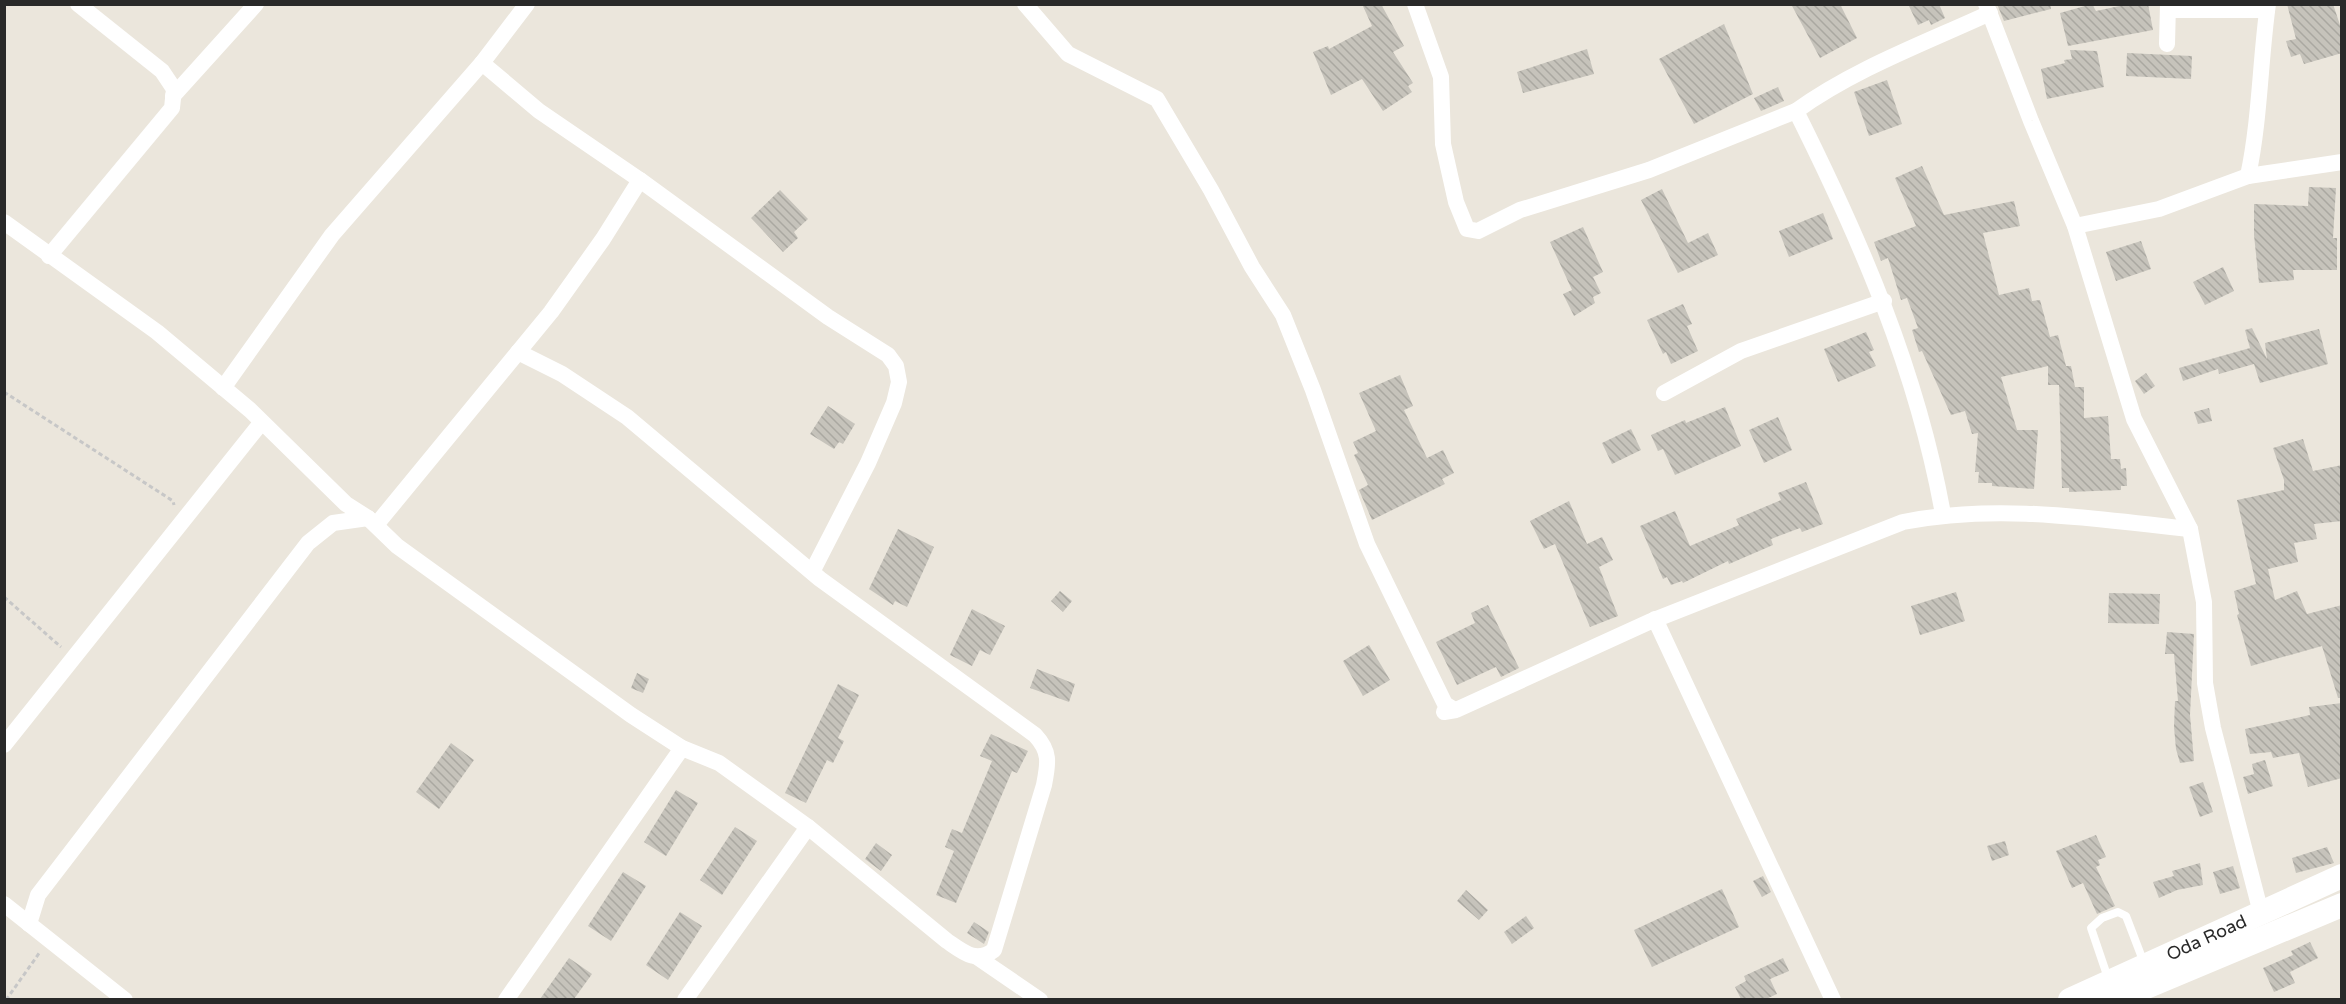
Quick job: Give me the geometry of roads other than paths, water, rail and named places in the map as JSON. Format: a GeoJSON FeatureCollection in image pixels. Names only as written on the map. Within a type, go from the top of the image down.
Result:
{"type":"FeatureCollection","features":[{"type":"Feature","properties":{"kind":"street"},"geometry":{"type":"LineString","coordinates":[[49,256],[161,125],[172,108],[174,89],[162,70],[78,4]]}},
{"type":"Feature","properties":{"kind":"street"},"geometry":{"type":"LineString","coordinates":[[173,96],[256,4]]}},
{"type":"Feature","properties":{"kind":"street"},"geometry":{"type":"LineString","coordinates":[[223,388],[332,235],[482,63],[527,4]]}},
{"type":"Feature","properties":{"kind":"street"},"geometry":{"type":"LineString","coordinates":[[1025,4],[1068,54],[1158,99],[1252,267],[1284,315],[1367,544],[1445,704],[1453,709],[1443,712],[1456,710],[1655,619],[1903,522],[1943,514],[2048,514],[2190,529]]}},
{"type":"Feature","properties":{"kind":"street"},"geometry":{"type":"LineString","coordinates":[[1415,4],[1441,77],[1443,144],[1456,202],[1467,230],[1478,231],[1520,210],[1649,170],[1796,111],[1814,98],[1874,66],[1988,9],[2075,226],[2134,419],[2190,529],[2204,602],[2205,683],[2213,728],[2260,913]]}},
{"type":"Feature","properties":{"kind":"street"},"geometry":{"type":"LineString","coordinates":[[2167,44],[2168,7],[2267,7],[2256,140],[2248,176]]}},
{"type":"Feature","properties":{"kind":"street"},"geometry":{"type":"LineString","coordinates":[[482,63],[539,111],[640,180],[828,317],[888,355],[898,370],[899,382],[890,413],[868,463],[812,572]]}},
{"type":"Feature","properties":{"kind":"street"},"geometry":{"type":"LineString","coordinates":[[1796,111],[1884,301],[1914,390],[1934,466],[1943,514]]}},
{"type":"Feature","properties":{"kind":"street"},"geometry":{"type":"LineString","coordinates":[[2075,226],[2159,209],[2248,176],[2342,162]]}},
{"type":"Feature","properties":{"kind":"street"},"geometry":{"type":"LineString","coordinates":[[29,924],[38,895],[308,543],[333,523],[372,522],[551,312],[603,239],[640,180]]}},
{"type":"Feature","properties":{"kind":"street"},"geometry":{"type":"LineString","coordinates":[[4,222],[157,332],[250,410],[346,504],[372,522],[432,572],[682,748],[719,762],[808,827],[947,941],[969,956],[989,954],[998,944],[1044,785],[1048,764],[1045,746],[1035,735],[812,572],[627,417],[562,374],[518,352]]}},
{"type":"Feature","properties":{"kind":"street"},"geometry":{"type":"LineString","coordinates":[[1664,393],[1741,351],[1884,301]]}},
{"type":"Feature","properties":{"kind":"street"},"geometry":{"type":"LineString","coordinates":[[4,745],[261,423]]}},
{"type":"Feature","properties":{"kind":"street"},"geometry":{"type":"LineString","coordinates":[[1655,619],[1833,999]]}},
{"type":"Feature","properties":{"kind":"street"},"geometry":{"type":"LineString","coordinates":[[506,999],[682,748]]}},
{"type":"Feature","properties":{"kind":"street"},"geometry":{"type":"LineString","coordinates":[[685,999],[808,827]]}},
{"type":"Feature","properties":{"kind":"street","name":"Oda Road"},"geometry":{"type":"LineString","coordinates":[[2112,991],[2146,966],[2342,876]]}},
{"type":"Feature","properties":{"kind":"street"},"geometry":{"type":"LineString","coordinates":[[4,904],[125,999]]}},
{"type":"Feature","properties":{"kind":"street","name":"Oda Road"},"geometry":{"type":"LineString","coordinates":[[2070,999],[2112,991],[2342,904]]}},
{"type":"Feature","properties":{"kind":"street"},"geometry":{"type":"LineString","coordinates":[[977,957],[1040,999]]}},
{"type":"Feature","properties":{"kind":"lane"},"geometry":{"type":"LineString","coordinates":[[2112,991],[2091,928],[2094,923],[2108,915],[2122,912],[2130,921],[2146,966]]}}]}
